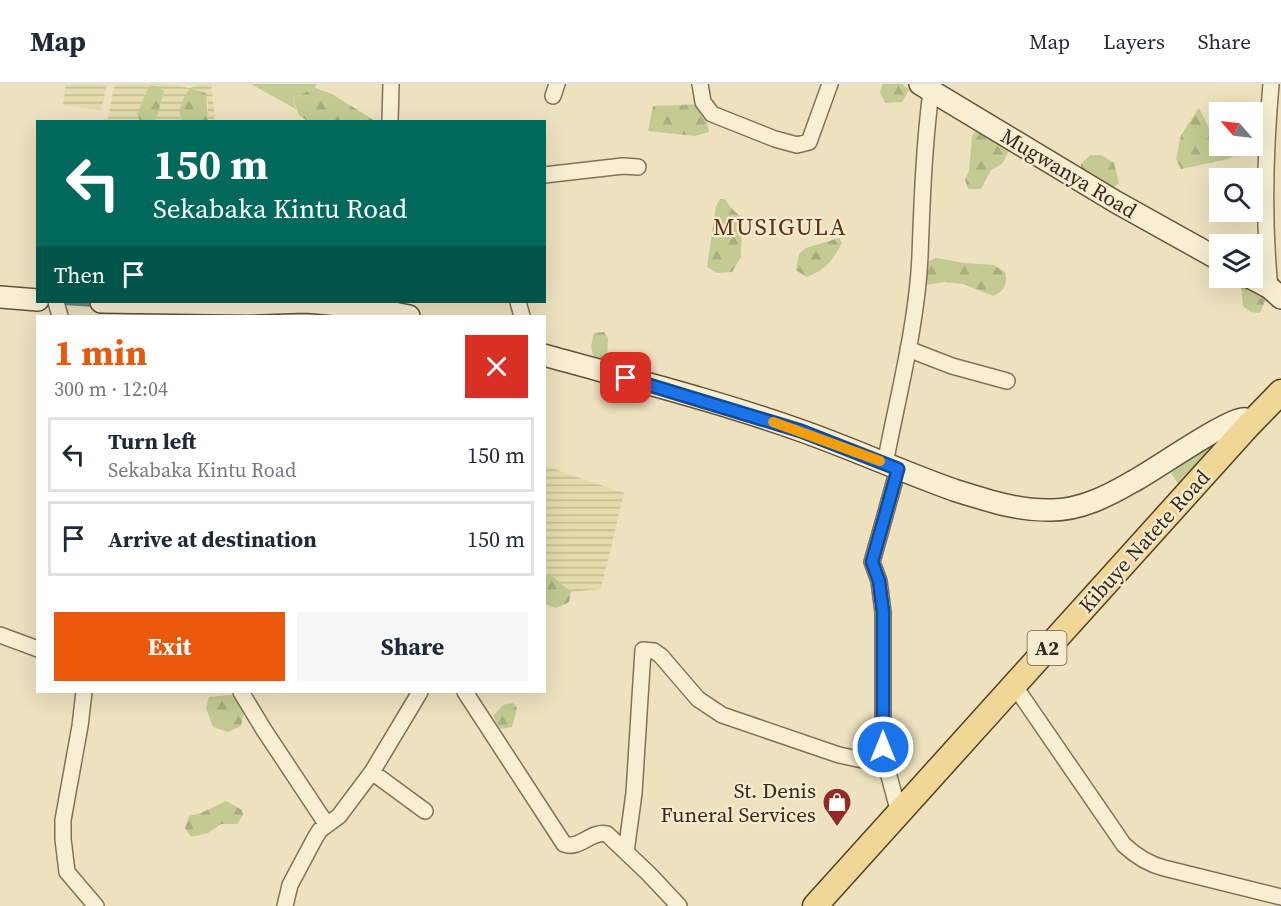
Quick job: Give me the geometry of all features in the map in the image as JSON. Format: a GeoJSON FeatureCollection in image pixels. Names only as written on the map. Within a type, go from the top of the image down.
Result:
{"type":"FeatureCollection","features":[{"type":"Feature","properties":{"kind":"main road","name":"Kibuye Natete Road"},"geometry":{"type":"LineString","coordinates":[[815,906],[1281,392]]}},
{"type":"Feature","properties":{"kind":"street"},"geometry":{"type":"LineString","coordinates":[[390,120],[391,84]]}},
{"type":"Feature","properties":{"kind":"street"},"geometry":{"type":"LineString","coordinates":[[700,84],[703,102],[712,114],[746,129],[797,145],[809,142],[830,84]]}},
{"type":"Feature","properties":{"kind":"street"},"geometry":{"type":"LineString","coordinates":[[1271,84],[1265,174],[1267,258],[1276,293]]}},
{"type":"Feature","properties":{"kind":"street"},"geometry":{"type":"LineString","coordinates":[[899,813],[885,765],[883,747],[883,612],[879,581],[872,562],[892,466],[920,255],[926,87]]}},
{"type":"Feature","properties":{"kind":"street","name":"Mugwanya Road"},"geometry":{"type":"LineString","coordinates":[[926,87],[1116,202],[1209,254]]}},
{"type":"Feature","properties":{"kind":"street"},"geometry":{"type":"LineString","coordinates":[[546,175],[623,166],[638,167]]}},
{"type":"Feature","properties":{"kind":"street"},"geometry":{"type":"LineString","coordinates":[[1263,285],[1276,293]]}},
{"type":"Feature","properties":{"kind":"street"},"geometry":{"type":"LineString","coordinates":[[0,297],[36,300]]}},
{"type":"Feature","properties":{"kind":"street"},"geometry":{"type":"LineString","coordinates":[[318,303],[364,307],[404,315]]}},
{"type":"Feature","properties":{"kind":"street"},"geometry":{"type":"LineString","coordinates":[[908,349],[952,366],[1007,381]]}},
{"type":"Feature","properties":{"kind":"street"},"geometry":{"type":"LineString","coordinates":[[546,356],[801,431],[964,493],[1027,510],[1053,510],[1080,506],[1131,483],[1165,464],[1209,433],[1239,419],[1246,419],[1248,426]]}},
{"type":"Feature","properties":{"kind":"street"},"geometry":{"type":"LineString","coordinates":[[0,635],[36,648]]}},
{"type":"Feature","properties":{"kind":"street"},"geometry":{"type":"LineString","coordinates":[[626,852],[640,726],[643,650],[654,651],[661,656],[698,699],[722,715],[839,756],[885,765]]}},
{"type":"Feature","properties":{"kind":"street"},"geometry":{"type":"LineString","coordinates":[[1014,685],[1124,845],[1137,857],[1152,865],[1281,897]]}},
{"type":"Feature","properties":{"kind":"street"},"geometry":{"type":"LineString","coordinates":[[84,693],[63,820],[63,839],[67,872],[96,906]]}},
{"type":"Feature","properties":{"kind":"street"},"geometry":{"type":"LineString","coordinates":[[243,693],[270,740],[327,825]]}},
{"type":"Feature","properties":{"kind":"street"},"geometry":{"type":"LineString","coordinates":[[285,906],[290,885],[315,838],[339,816],[372,772],[419,693]]}},
{"type":"Feature","properties":{"kind":"street"},"geometry":{"type":"LineString","coordinates":[[466,693],[564,844],[574,846],[602,832],[607,834],[679,906]]}},
{"type":"Feature","properties":{"kind":"street"},"geometry":{"type":"LineString","coordinates":[[372,772],[425,811]]}},
{"type":"Feature","properties":{"kind":"shaded area"},"geometry":{"type":"Polygon","coordinates":[[[66,84],[107,84],[101,110],[63,105],[66,84]]]}},
{"type":"Feature","properties":{"kind":"shaded area"},"geometry":{"type":"Polygon","coordinates":[[[115,84],[164,84],[190,88],[200,84],[211,84],[215,120],[208,120],[208,101],[178,113],[181,120],[156,120],[164,91],[149,86],[137,114],[140,120],[107,120],[115,84]]]}},
{"type":"Feature","properties":{"kind":"shaded area"},"geometry":{"type":"Polygon","coordinates":[[[546,466],[624,493],[601,589],[571,592],[549,574],[546,576],[546,466]]]}},
{"type":"Feature","properties":{"kind":"green space"},"geometry":{"type":"Polygon","coordinates":[[[251,84],[316,84],[315,88],[293,98],[296,109],[251,84]]]}},
{"type":"Feature","properties":{"kind":"green space"},"geometry":{"type":"Polygon","coordinates":[[[883,84],[902,84],[909,90],[902,102],[885,103],[880,92],[883,84]]]}},
{"type":"Feature","properties":{"kind":"green space"},"geometry":{"type":"Polygon","coordinates":[[[149,86],[156,86],[164,91],[156,120],[140,120],[137,114],[149,86]]]}},
{"type":"Feature","properties":{"kind":"green space"},"geometry":{"type":"Polygon","coordinates":[[[190,88],[206,93],[208,120],[181,120],[181,104],[190,88]]]}},
{"type":"Feature","properties":{"kind":"green space"},"geometry":{"type":"Polygon","coordinates":[[[315,88],[332,94],[373,120],[306,120],[299,115],[293,98],[315,88]]]}},
{"type":"Feature","properties":{"kind":"green space"},"geometry":{"type":"Polygon","coordinates":[[[703,104],[709,132],[695,136],[648,131],[653,106],[703,104]]]}},
{"type":"Feature","properties":{"kind":"green space"},"geometry":{"type":"Polygon","coordinates":[[[1199,108],[1209,128],[1209,156],[1234,156],[1181,169],[1176,159],[1181,135],[1199,108]]]}},
{"type":"Feature","properties":{"kind":"green space"},"geometry":{"type":"Polygon","coordinates":[[[982,130],[1010,148],[1002,164],[991,170],[981,189],[968,189],[965,180],[969,171],[972,136],[975,132],[982,130]]]}},
{"type":"Feature","properties":{"kind":"green space"},"geometry":{"type":"Polygon","coordinates":[[[1090,155],[1101,155],[1114,163],[1119,183],[1111,189],[1080,180],[1081,164],[1090,155]]]}},
{"type":"Feature","properties":{"kind":"green space"},"geometry":{"type":"Polygon","coordinates":[[[720,199],[725,199],[742,218],[741,257],[732,272],[717,273],[707,267],[716,206],[720,199]]]}},
{"type":"Feature","properties":{"kind":"green space"},"geometry":{"type":"Polygon","coordinates":[[[839,238],[842,243],[824,268],[806,277],[796,270],[799,254],[806,248],[839,238]]]}},
{"type":"Feature","properties":{"kind":"green space"},"geometry":{"type":"Polygon","coordinates":[[[936,258],[994,265],[1005,272],[1006,284],[1000,293],[993,296],[963,284],[946,282],[924,285],[926,265],[936,258]]]}},
{"type":"Feature","properties":{"kind":"green space"},"geometry":{"type":"Polygon","coordinates":[[[1241,288],[1256,288],[1266,298],[1260,313],[1251,312],[1243,306],[1241,288]]]}},
{"type":"Feature","properties":{"kind":"green space"},"geometry":{"type":"Polygon","coordinates":[[[604,332],[608,338],[607,359],[593,357],[591,346],[594,333],[604,332]]]}},
{"type":"Feature","properties":{"kind":"green space"},"geometry":{"type":"Polygon","coordinates":[[[1231,430],[1179,485],[1171,473],[1222,432],[1231,430]]]}},
{"type":"Feature","properties":{"kind":"green space"},"geometry":{"type":"Polygon","coordinates":[[[549,573],[571,592],[569,602],[556,608],[546,604],[546,575],[549,573]]]}},
{"type":"Feature","properties":{"kind":"green space"},"geometry":{"type":"Polygon","coordinates":[[[240,694],[245,707],[241,726],[228,732],[213,727],[206,708],[209,697],[240,694]]]}},
{"type":"Feature","properties":{"kind":"green space"},"geometry":{"type":"Polygon","coordinates":[[[513,703],[517,708],[512,727],[500,729],[493,716],[503,705],[513,703]]]}},
{"type":"Feature","properties":{"kind":"green space"},"geometry":{"type":"Polygon","coordinates":[[[226,801],[242,810],[243,815],[237,824],[221,824],[208,833],[191,837],[185,828],[189,816],[226,801]]]}},
{"type":"Feature","properties":{"kind":"waterway"},"geometry":{"type":"LineString","coordinates":[[61,303],[95,305]]}},
{"type":"Feature","properties":{"kind":"slow traffic"},"geometry":{"type":"LineString","coordinates":[[773,422],[880,461]]}},
{"type":"Feature","properties":{"kind":"place","name":"St. Denis Funeral Services"},"geometry":{"type":"Point","coordinates":[837,828]}},
{"type":"Feature","properties":{"kind":"district","name":"MUSIGULA"},"geometry":{"type":"Point","coordinates":[780,226]}},
{"type":"Feature","properties":{"kind":"route"},"geometry":{"type":"LineString","coordinates":[[626,378],[801,431],[898,469],[872,562],[879,581],[883,612],[883,747]]}}]}
